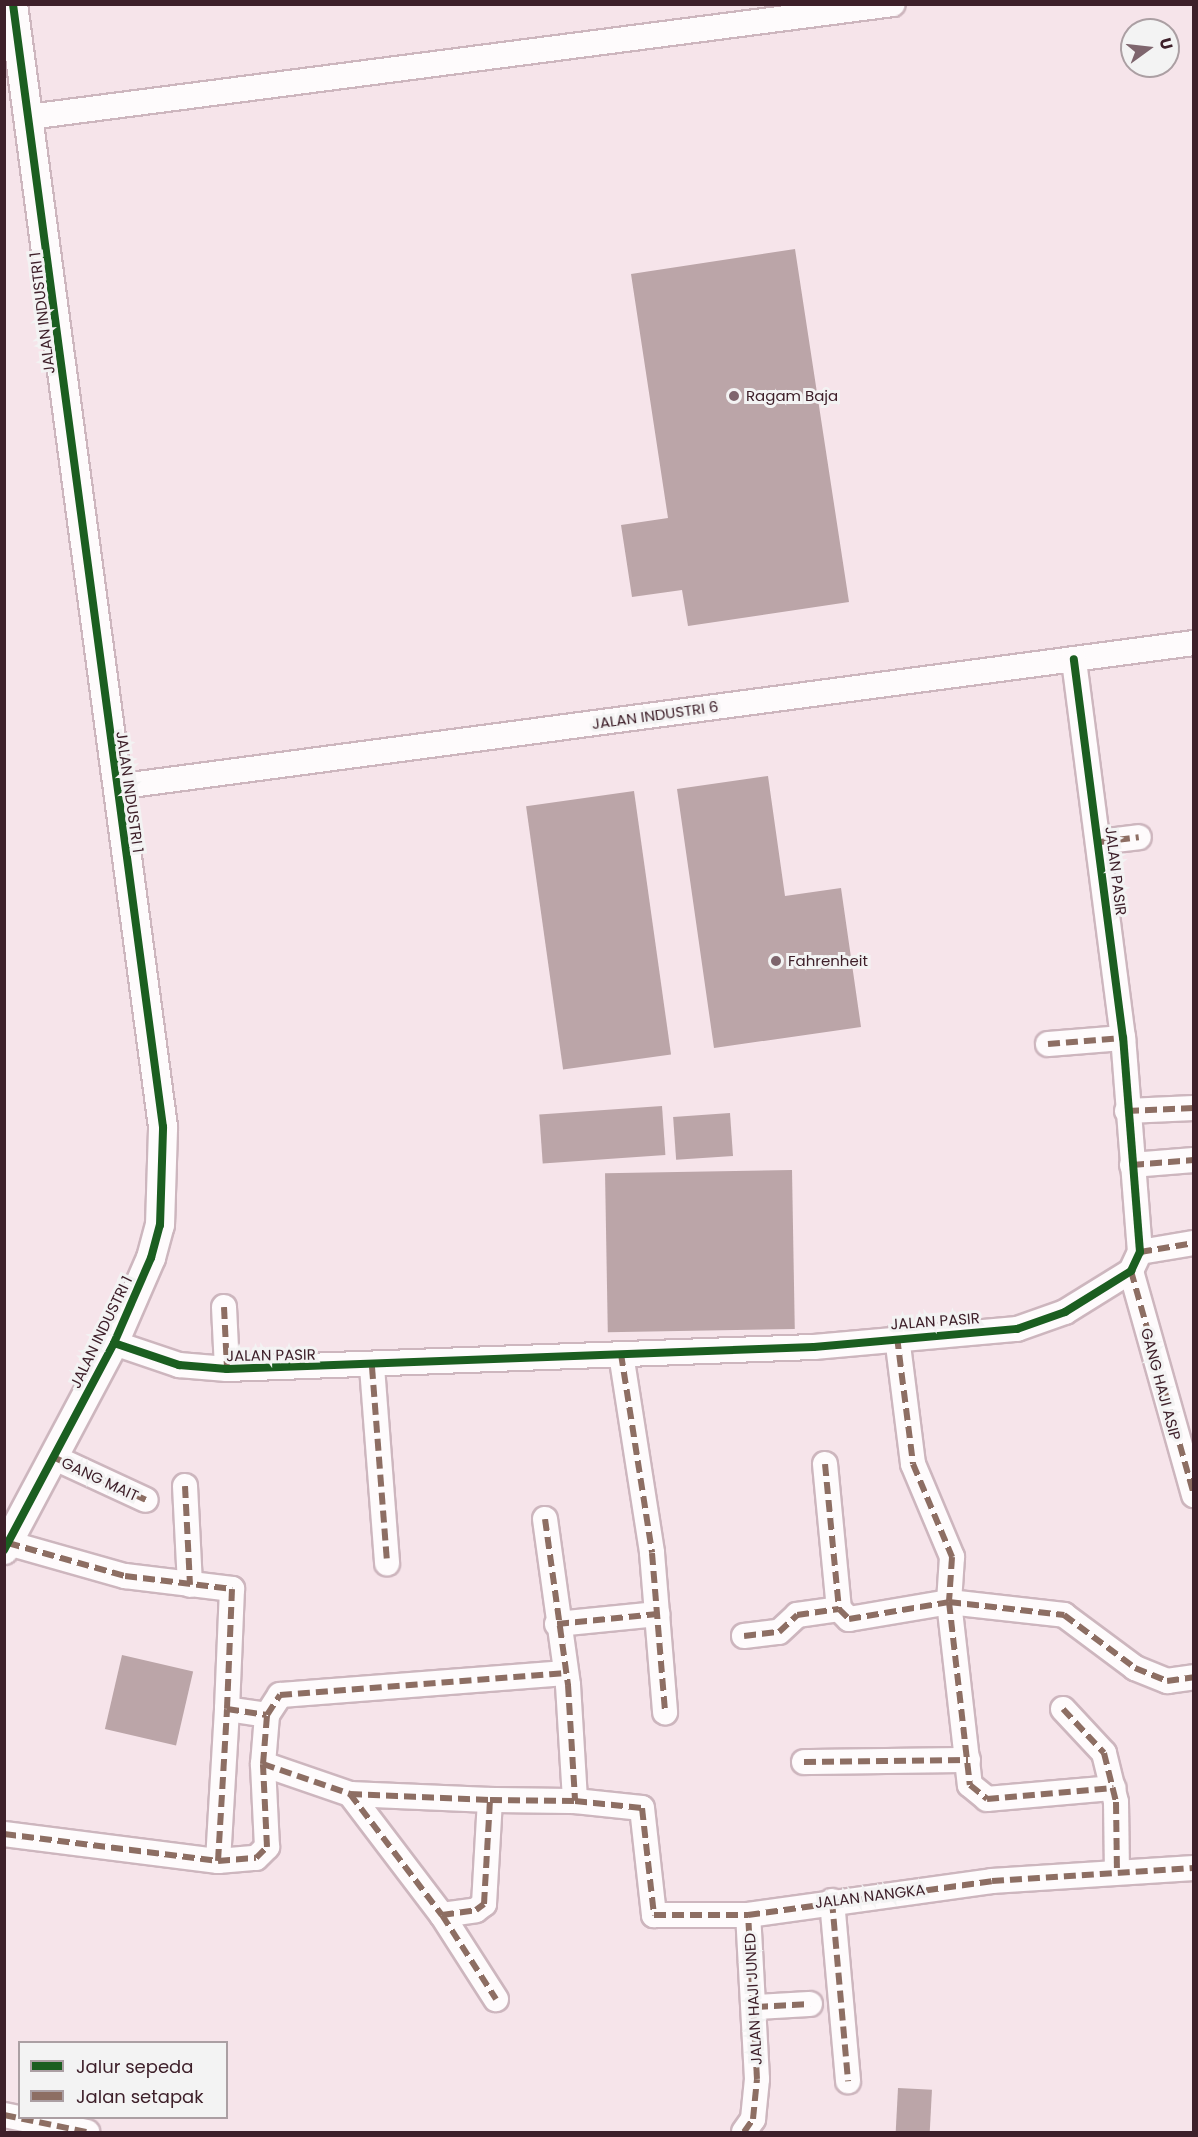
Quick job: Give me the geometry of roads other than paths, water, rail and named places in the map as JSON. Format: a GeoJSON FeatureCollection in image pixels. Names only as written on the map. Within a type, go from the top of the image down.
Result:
{"type":"FeatureCollection","features":[{"type":"Feature","properties":{"kind":"street","name":"JALAN INDUSTRI 1"},"geometry":{"type":"LineString","coordinates":[[6,1546],[134,1301],[160,1225],[164,1127],[116,787],[13,4]]}},
{"type":"Feature","properties":{"kind":"street"},"geometry":{"type":"LineString","coordinates":[[29,117],[892,4]]}},
{"type":"Feature","properties":{"kind":"street","name":"JALAN INDUSTRI 6"},"geometry":{"type":"LineString","coordinates":[[116,787],[1194,643]]}},
{"type":"Feature","properties":{"kind":"street","name":"JALAN PASIR"},"geometry":{"type":"LineString","coordinates":[[114,1343],[179,1365],[227,1369],[372,1367],[814,1347],[897,1337],[1017,1329],[1065,1312],[1135,1261],[1132,1165],[1123,1038],[1100,842],[1074,659]]}},
{"type":"Feature","properties":{"kind":"street"},"geometry":{"type":"LineString","coordinates":[[1100,842],[1139,837]]}},
{"type":"Feature","properties":{"kind":"street"},"geometry":{"type":"LineString","coordinates":[[1048,1044],[1123,1038]]}},
{"type":"Feature","properties":{"kind":"street"},"geometry":{"type":"LineString","coordinates":[[1127,1111],[1194,1108]]}},
{"type":"Feature","properties":{"kind":"street"},"geometry":{"type":"LineString","coordinates":[[1132,1165],[1194,1160]]}},
{"type":"Feature","properties":{"kind":"street"},"geometry":{"type":"LineString","coordinates":[[1135,1261],[1194,1243]]}},
{"type":"Feature","properties":{"kind":"street","name":"GANG HAJI ASIP"},"geometry":{"type":"LineString","coordinates":[[1135,1261],[1194,1495]]}},
{"type":"Feature","properties":{"kind":"street"},"geometry":{"type":"LineString","coordinates":[[224,1307],[227,1369]]}},
{"type":"Feature","properties":{"kind":"street"},"geometry":{"type":"LineString","coordinates":[[897,1337],[914,1464],[949,1540],[949,1602],[970,1785],[987,1799],[1114,1788]]}},
{"type":"Feature","properties":{"kind":"street"},"geometry":{"type":"LineString","coordinates":[[621,1354],[658,1614],[665,1712]]}},
{"type":"Feature","properties":{"kind":"street"},"geometry":{"type":"LineString","coordinates":[[372,1367],[387,1563]]}},
{"type":"Feature","properties":{"kind":"street","name":"GANG MAIT"},"geometry":{"type":"LineString","coordinates":[[53,1457],[146,1500]]}},
{"type":"Feature","properties":{"kind":"street"},"geometry":{"type":"LineString","coordinates":[[825,1464],[839,1608],[849,1619],[949,1602],[1064,1615],[1135,1668],[1167,1681],[1194,1677]]}},
{"type":"Feature","properties":{"kind":"street"},"geometry":{"type":"LineString","coordinates":[[185,1486],[190,1585]]}},
{"type":"Feature","properties":{"kind":"street"},"geometry":{"type":"LineString","coordinates":[[263,1764],[350,1794],[575,1801],[545,1519]]}},
{"type":"Feature","properties":{"kind":"street"},"geometry":{"type":"LineString","coordinates":[[6,1546],[125,1576],[232,1589],[218,1861]]}},
{"type":"Feature","properties":{"kind":"street"},"geometry":{"type":"LineString","coordinates":[[744,1636],[779,1632],[797,1615],[839,1608]]}},
{"type":"Feature","properties":{"kind":"street"},"geometry":{"type":"LineString","coordinates":[[557,1624],[658,1614]]}},
{"type":"Feature","properties":{"kind":"street"},"geometry":{"type":"LineString","coordinates":[[4,1834],[218,1861],[256,1858],[267,1847],[263,1764],[267,1714],[280,1695],[298,1690],[562,1673]]}},
{"type":"Feature","properties":{"kind":"street"},"geometry":{"type":"LineString","coordinates":[[227,1709],[267,1714]]}},
{"type":"Feature","properties":{"kind":"street"},"geometry":{"type":"LineString","coordinates":[[1063,1709],[1104,1753],[1114,1788],[1117,1872]]}},
{"type":"Feature","properties":{"kind":"street"},"geometry":{"type":"LineString","coordinates":[[804,1762],[968,1760]]}},
{"type":"Feature","properties":{"kind":"street"},"geometry":{"type":"LineString","coordinates":[[350,1794],[442,1915],[496,1999]]}},
{"type":"Feature","properties":{"kind":"street"},"geometry":{"type":"LineString","coordinates":[[442,1915],[476,1910],[484,1904],[490,1800]]}},
{"type":"Feature","properties":{"kind":"street","name":"JALAN NANGKA"},"geometry":{"type":"LineString","coordinates":[[575,1801],[642,1808],[654,1916],[748,1914],[832,1900],[992,1881],[1194,1868]]}},
{"type":"Feature","properties":{"kind":"street"},"geometry":{"type":"LineString","coordinates":[[832,1900],[848,2081]]}},
{"type":"Feature","properties":{"kind":"street","name":"JALAN HAJI JUNED"},"geometry":{"type":"LineString","coordinates":[[748,1914],[756,2007],[748,2126]]}},
{"type":"Feature","properties":{"kind":"street"},"geometry":{"type":"LineString","coordinates":[[756,2007],[810,2004]]}},
{"type":"Feature","properties":{"kind":"street"},"geometry":{"type":"LineString","coordinates":[[22,2119],[87,2133]]}},
{"type":"Feature","properties":{"kind":"place","name":"Ragam Baja"},"geometry":{"type":"Point","coordinates":[734,396]}},
{"type":"Feature","properties":{"kind":"place","name":"Fahrenheit"},"geometry":{"type":"Point","coordinates":[776,961]}}]}
